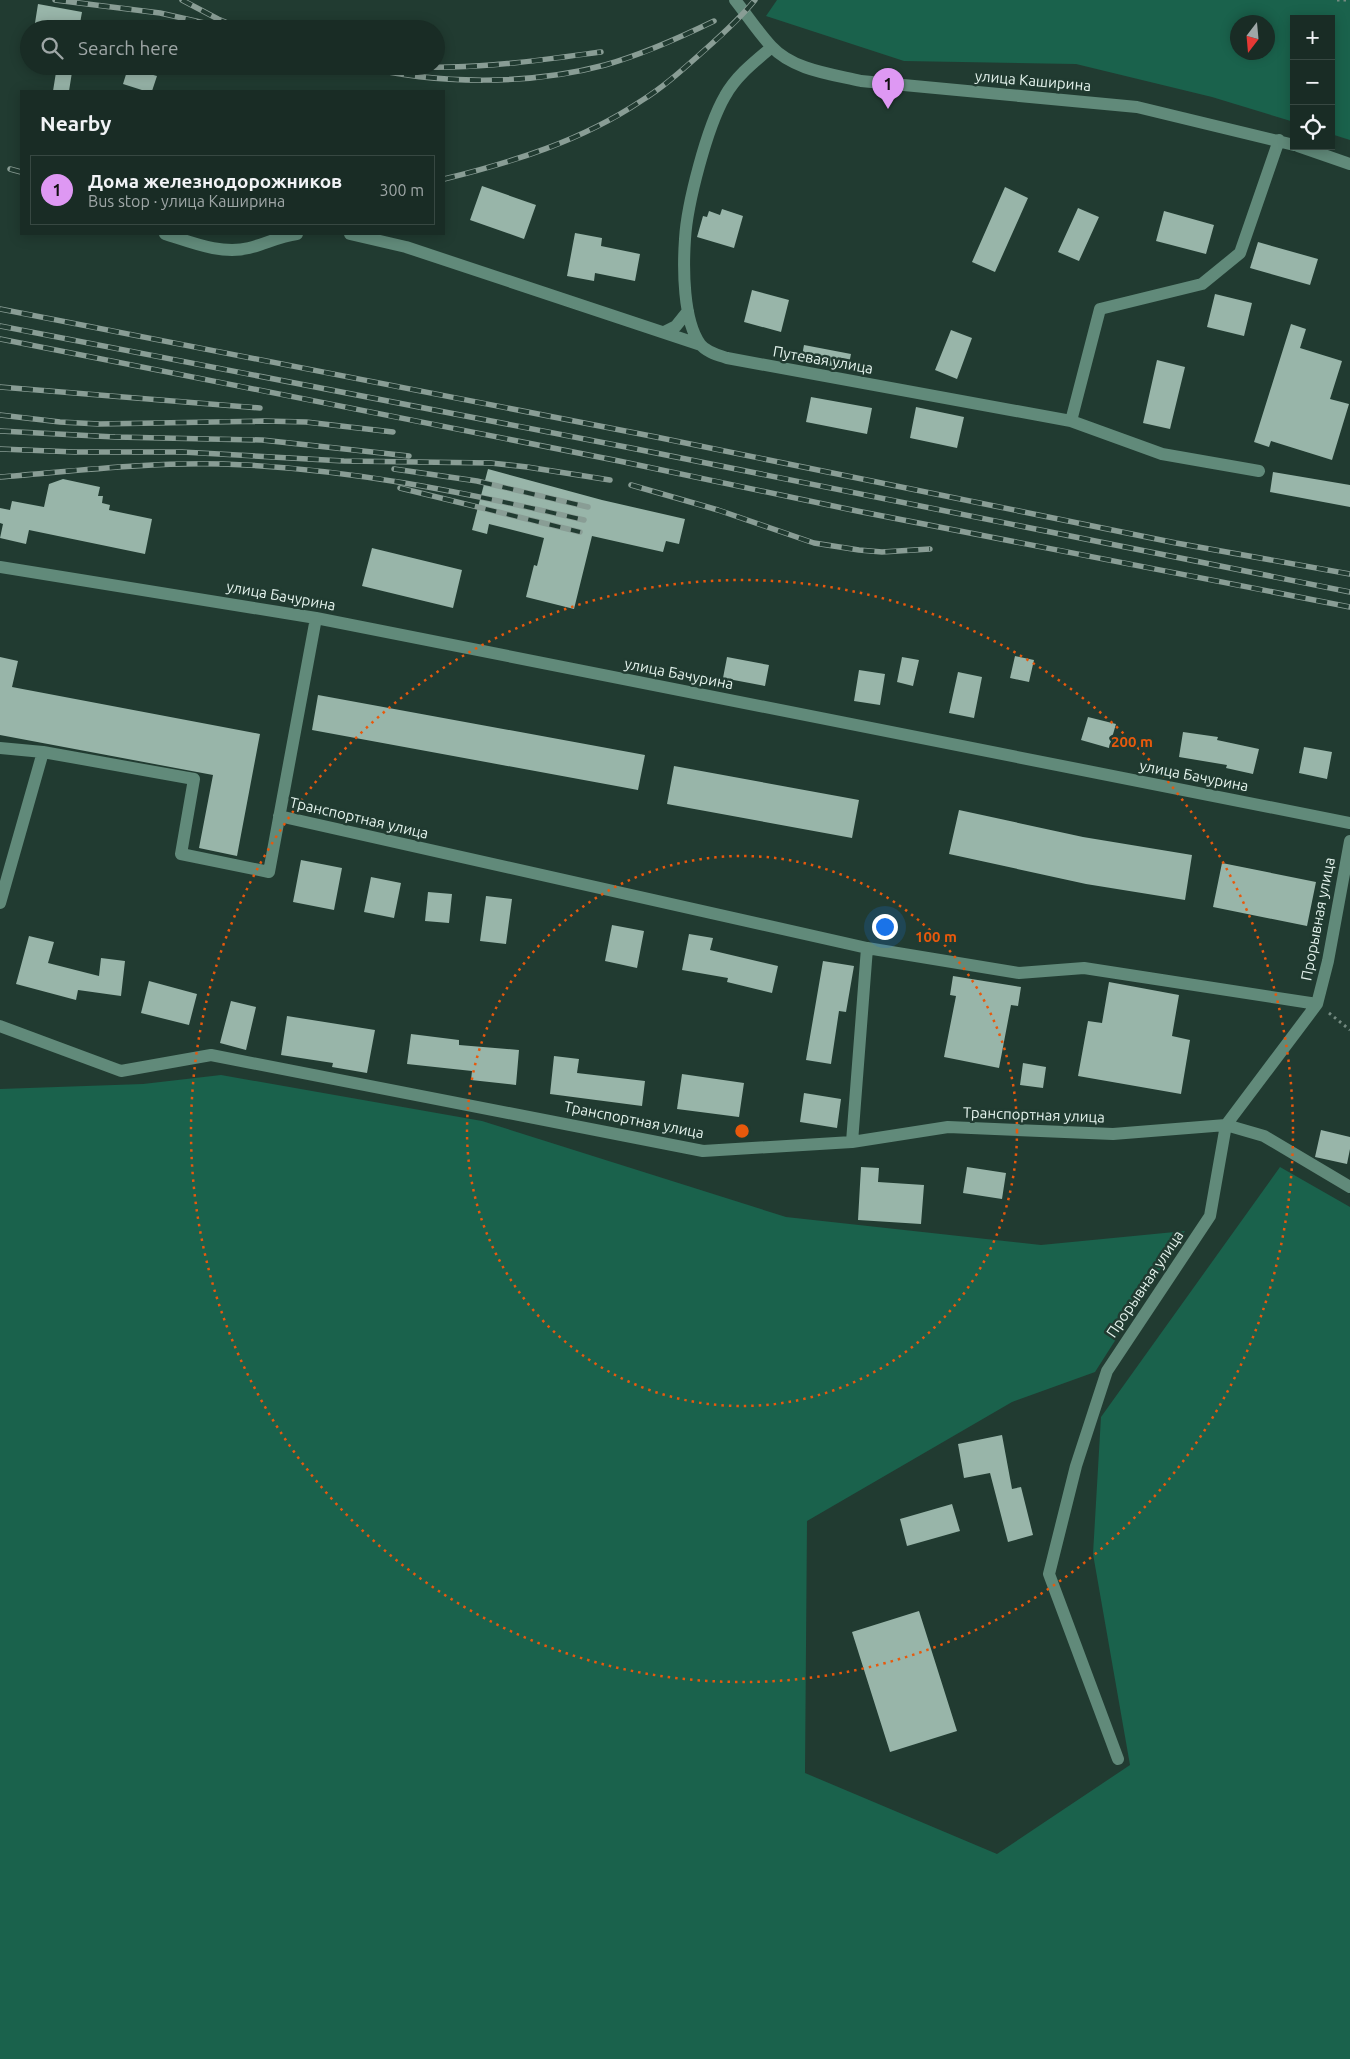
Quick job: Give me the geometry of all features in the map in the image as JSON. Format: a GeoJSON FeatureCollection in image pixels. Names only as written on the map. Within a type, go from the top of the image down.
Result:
{"type":"FeatureCollection","features":[{"type":"Feature","properties":{"kind":"street","name":"улица Каширина"},"geometry":{"type":"LineString","coordinates":[[735,0],[772,47],[794,62],[824,73],[861,81],[1137,107],[1290,144]]}},
{"type":"Feature","properties":{"kind":"street"},"geometry":{"type":"LineString","coordinates":[[701,345],[688,311],[685,239],[702,160],[715,118],[724,98],[734,82],[772,47]]}},
{"type":"Feature","properties":{"kind":"street"},"geometry":{"type":"LineString","coordinates":[[1071,421],[1100,309],[1202,284],[1240,253],[1279,140]]}},
{"type":"Feature","properties":{"kind":"street"},"geometry":{"type":"LineString","coordinates":[[1310,150],[1350,164]]}},
{"type":"Feature","properties":{"kind":"street"},"geometry":{"type":"LineString","coordinates":[[168,235],[203,246],[235,249],[248,248],[294,235]]}},
{"type":"Feature","properties":{"kind":"street","name":"Путевая улица"},"geometry":{"type":"LineString","coordinates":[[354,235],[406,247],[664,332],[701,345],[713,354],[727,358],[1071,421],[1162,454],[1259,471]]}},
{"type":"Feature","properties":{"kind":"street"},"geometry":{"type":"LineString","coordinates":[[664,332],[676,326],[688,311]]}},
{"type":"Feature","properties":{"kind":"street","name":"улица Бачурина"},"geometry":{"type":"LineString","coordinates":[[0,567],[316,618],[1350,823]]}},
{"type":"Feature","properties":{"kind":"street"},"geometry":{"type":"LineString","coordinates":[[0,748],[43,752],[194,779],[181,854],[269,872],[316,618]]}},
{"type":"Feature","properties":{"kind":"street"},"geometry":{"type":"LineString","coordinates":[[0,904],[43,752]]}},
{"type":"Feature","properties":{"kind":"street","name":"Транспортная улица"},"geometry":{"type":"LineString","coordinates":[[279,816],[868,948],[1020,973],[1084,968],[1317,1004]]}},
{"type":"Feature","properties":{"kind":"street","name":"Прорывная улица"},"geometry":{"type":"LineString","coordinates":[[1118,1759],[1049,1574],[1076,1466],[1107,1371],[1210,1216],[1226,1125],[1317,1004],[1328,961],[1350,841]]}},
{"type":"Feature","properties":{"kind":"street"},"geometry":{"type":"LineString","coordinates":[[852,1142],[868,948]]}},
{"type":"Feature","properties":{"kind":"street","name":"Транспортная улица"},"geometry":{"type":"LineString","coordinates":[[0,1026],[121,1071],[211,1055],[703,1151],[852,1142],[948,1128],[1113,1134],[1226,1125],[1264,1136],[1350,1188]]}},
{"type":"Feature","properties":{"kind":"path"},"geometry":{"type":"LineString","coordinates":[[1337,0],[1347,2],[1349,0]]}},
{"type":"Feature","properties":{"kind":"path"},"geometry":{"type":"LineString","coordinates":[[1317,1004],[1350,1030]]}},
{"type":"Feature","properties":{"kind":"green space"},"geometry":{"type":"Polygon","coordinates":[[[777,0],[1350,0],[1350,140],[1335,135],[1335,15],[1290,15],[1290,121],[1212,97],[1076,64],[904,61],[766,16],[777,0]]]}},
{"type":"Feature","properties":{"kind":"green space"},"geometry":{"type":"Polygon","coordinates":[[[221,1075],[482,1121],[786,1217],[1041,1245],[1185,1231],[1095,1372],[1012,1402],[807,1521],[805,1773],[997,1854],[1130,1765],[1093,1554],[1101,1417],[1280,1167],[1350,1207],[1350,2059],[0,2059],[0,1089],[143,1084],[221,1075]]]}},
{"type":"Feature","properties":{"kind":"building"},"geometry":{"type":"Polygon","coordinates":[[[38,4],[82,12],[81,20],[35,20],[38,4]]]}},
{"type":"Feature","properties":{"kind":"building"},"geometry":{"type":"Polygon","coordinates":[[[56,75],[72,75],[69,90],[53,90],[56,75]]]}},
{"type":"Feature","properties":{"kind":"building"},"geometry":{"type":"Polygon","coordinates":[[[126,75],[157,76],[152,90],[142,90],[123,84],[126,75]]]}},
{"type":"Feature","properties":{"kind":"building"},"geometry":{"type":"Polygon","coordinates":[[[482,186],[536,205],[524,239],[470,220],[482,186]]]}},
{"type":"Feature","properties":{"kind":"building"},"geometry":{"type":"Polygon","coordinates":[[[1005,187],[1028,198],[995,272],[972,262],[1005,187]]]}},
{"type":"Feature","properties":{"kind":"building"},"geometry":{"type":"Polygon","coordinates":[[[1078,208],[1099,217],[1079,261],[1058,252],[1078,208]]]}},
{"type":"Feature","properties":{"kind":"building"},"geometry":{"type":"Polygon","coordinates":[[[722,209],[743,216],[734,248],[697,237],[703,216],[707,217],[709,211],[720,215],[722,209]]]}},
{"type":"Feature","properties":{"kind":"building"},"geometry":{"type":"Polygon","coordinates":[[[1164,211],[1214,225],[1206,254],[1156,241],[1164,211]]]}},
{"type":"Feature","properties":{"kind":"building"},"geometry":{"type":"Polygon","coordinates":[[[575,233],[602,238],[601,246],[640,254],[635,281],[595,273],[594,281],[567,276],[575,233]]]}},
{"type":"Feature","properties":{"kind":"building"},"geometry":{"type":"Polygon","coordinates":[[[1258,242],[1318,259],[1310,285],[1250,268],[1258,242]]]}},
{"type":"Feature","properties":{"kind":"building"},"geometry":{"type":"Polygon","coordinates":[[[752,290],[789,300],[781,332],[744,322],[752,290]]]}},
{"type":"Feature","properties":{"kind":"building"},"geometry":{"type":"Polygon","coordinates":[[[1215,294],[1252,303],[1244,336],[1207,327],[1215,294]]]}},
{"type":"Feature","properties":{"kind":"building"},"geometry":{"type":"Polygon","coordinates":[[[1291,324],[1306,329],[1300,348],[1342,361],[1330,399],[1349,404],[1332,460],[1271,441],[1269,447],[1254,442],[1291,324]]]}},
{"type":"Feature","properties":{"kind":"building"},"geometry":{"type":"Polygon","coordinates":[[[951,330],[972,338],[957,379],[935,370],[951,330]]]}},
{"type":"Feature","properties":{"kind":"building"},"geometry":{"type":"Polygon","coordinates":[[[804,345],[851,354],[848,369],[801,361],[804,345]]]}},
{"type":"Feature","properties":{"kind":"building"},"geometry":{"type":"Polygon","coordinates":[[[1157,360],[1185,367],[1170,429],[1143,423],[1157,360]]]}},
{"type":"Feature","properties":{"kind":"building"},"geometry":{"type":"Polygon","coordinates":[[[811,397],[872,408],[867,434],[806,422],[811,397]]]}},
{"type":"Feature","properties":{"kind":"building"},"geometry":{"type":"Polygon","coordinates":[[[916,407],[964,417],[957,448],[910,438],[916,407]]]}},
{"type":"Feature","properties":{"kind":"building"},"geometry":{"type":"Polygon","coordinates":[[[488,469],[602,500],[685,519],[679,544],[666,541],[663,552],[592,536],[574,609],[526,597],[534,565],[537,566],[544,538],[489,524],[487,534],[472,530],[488,469]]]}},
{"type":"Feature","properties":{"kind":"building"},"geometry":{"type":"Polygon","coordinates":[[[1273,472],[1350,485],[1350,507],[1270,492],[1273,472]]]}},
{"type":"Feature","properties":{"kind":"building"},"geometry":{"type":"Polygon","coordinates":[[[63,479],[100,487],[98,496],[103,496],[102,503],[110,505],[109,510],[152,519],[145,554],[29,530],[26,544],[0,538],[3,524],[0,523],[0,508],[10,510],[12,501],[44,507],[49,484],[63,479]]]}},
{"type":"Feature","properties":{"kind":"building"},"geometry":{"type":"Polygon","coordinates":[[[372,548],[462,570],[453,608],[362,586],[372,548]]]}},
{"type":"Feature","properties":{"kind":"building"},"geometry":{"type":"Polygon","coordinates":[[[1015,656],[1034,660],[1029,682],[1010,678],[1015,656]]]}},
{"type":"Feature","properties":{"kind":"building"},"geometry":{"type":"Polygon","coordinates":[[[0,657],[18,661],[12,687],[260,734],[237,856],[199,848],[213,775],[0,735],[0,657]]]}},
{"type":"Feature","properties":{"kind":"building"},"geometry":{"type":"Polygon","coordinates":[[[727,657],[769,665],[765,686],[723,678],[727,657]]]}},
{"type":"Feature","properties":{"kind":"building"},"geometry":{"type":"Polygon","coordinates":[[[902,657],[919,660],[913,686],[897,682],[902,657]]]}},
{"type":"Feature","properties":{"kind":"building"},"geometry":{"type":"Polygon","coordinates":[[[859,670],[885,674],[880,705],[854,701],[859,670]]]}},
{"type":"Feature","properties":{"kind":"building"},"geometry":{"type":"Polygon","coordinates":[[[958,672],[982,677],[974,718],[949,713],[958,672]]]}},
{"type":"Feature","properties":{"kind":"building"},"geometry":{"type":"Polygon","coordinates":[[[318,695],[645,755],[638,790],[312,730],[318,695]]]}},
{"type":"Feature","properties":{"kind":"building"},"geometry":{"type":"Polygon","coordinates":[[[1088,717],[1116,724],[1109,748],[1081,740],[1088,717]]]}},
{"type":"Feature","properties":{"kind":"building"},"geometry":{"type":"Polygon","coordinates":[[[1183,732],[1218,737],[1217,740],[1259,749],[1253,774],[1226,768],[1227,765],[1179,757],[1183,732]]]}},
{"type":"Feature","properties":{"kind":"building"},"geometry":{"type":"Polygon","coordinates":[[[1304,747],[1332,752],[1327,779],[1299,773],[1304,747]]]}},
{"type":"Feature","properties":{"kind":"building"},"geometry":{"type":"Polygon","coordinates":[[[674,766],[859,800],[852,838],[667,804],[674,766]]]}},
{"type":"Feature","properties":{"kind":"building"},"geometry":{"type":"Polygon","coordinates":[[[959,810],[1083,837],[1192,855],[1185,900],[1086,884],[949,854],[959,810]]]}},
{"type":"Feature","properties":{"kind":"building"},"geometry":{"type":"Polygon","coordinates":[[[301,860],[342,868],[334,910],[293,902],[301,860]]]}},
{"type":"Feature","properties":{"kind":"building"},"geometry":{"type":"Polygon","coordinates":[[[1222,863],[1316,882],[1307,926],[1213,907],[1222,863]]]}},
{"type":"Feature","properties":{"kind":"building"},"geometry":{"type":"Polygon","coordinates":[[[371,877],[401,883],[394,918],[364,912],[371,877]]]}},
{"type":"Feature","properties":{"kind":"building"},"geometry":{"type":"Polygon","coordinates":[[[428,892],[452,894],[449,923],[425,921],[428,892]]]}},
{"type":"Feature","properties":{"kind":"building"},"geometry":{"type":"Polygon","coordinates":[[[486,896],[512,899],[506,944],[480,941],[486,896]]]}},
{"type":"Feature","properties":{"kind":"building"},"geometry":{"type":"Polygon","coordinates":[[[612,925],[644,931],[637,968],[605,961],[612,925]]]}},
{"type":"Feature","properties":{"kind":"building"},"geometry":{"type":"Polygon","coordinates":[[[689,934],[713,938],[710,950],[778,966],[772,993],[727,982],[728,978],[682,970],[689,934]]]}},
{"type":"Feature","properties":{"kind":"building"},"geometry":{"type":"Polygon","coordinates":[[[29,936],[54,942],[48,963],[99,976],[101,958],[125,961],[121,996],[78,990],[76,1000],[16,984],[29,936]]]}},
{"type":"Feature","properties":{"kind":"building"},"geometry":{"type":"Polygon","coordinates":[[[823,961],[854,966],[846,1012],[839,1011],[831,1064],[806,1060],[823,961]]]}},
{"type":"Feature","properties":{"kind":"building"},"geometry":{"type":"Polygon","coordinates":[[[953,976],[1021,987],[1018,1006],[1011,1005],[999,1068],[944,1057],[956,996],[950,995],[953,976]]]}},
{"type":"Feature","properties":{"kind":"building"},"geometry":{"type":"Polygon","coordinates":[[[149,981],[197,994],[189,1025],[141,1013],[149,981]]]}},
{"type":"Feature","properties":{"kind":"building"},"geometry":{"type":"Polygon","coordinates":[[[1109,982],[1179,995],[1172,1036],[1190,1040],[1181,1094],[1078,1076],[1088,1021],[1102,1023],[1109,982]]]}},
{"type":"Feature","properties":{"kind":"building"},"geometry":{"type":"Polygon","coordinates":[[[231,1001],[256,1007],[246,1050],[220,1043],[231,1001]]]}},
{"type":"Feature","properties":{"kind":"building"},"geometry":{"type":"Polygon","coordinates":[[[287,1016],[375,1030],[367,1073],[332,1067],[333,1063],[281,1055],[287,1016]]]}},
{"type":"Feature","properties":{"kind":"building"},"geometry":{"type":"Polygon","coordinates":[[[411,1034],[459,1040],[459,1045],[519,1050],[516,1085],[471,1080],[472,1071],[407,1064],[411,1034]]]}},
{"type":"Feature","properties":{"kind":"building"},"geometry":{"type":"Polygon","coordinates":[[[554,1056],[579,1059],[577,1073],[645,1081],[642,1106],[550,1094],[554,1056]]]}},
{"type":"Feature","properties":{"kind":"building"},"geometry":{"type":"Polygon","coordinates":[[[1023,1063],[1046,1067],[1043,1088],[1020,1085],[1023,1063]]]}},
{"type":"Feature","properties":{"kind":"building"},"geometry":{"type":"Polygon","coordinates":[[[682,1074],[744,1083],[739,1117],[677,1109],[682,1074]]]}},
{"type":"Feature","properties":{"kind":"building"},"geometry":{"type":"Polygon","coordinates":[[[804,1093],[841,1099],[837,1128],[800,1122],[804,1093]]]}},
{"type":"Feature","properties":{"kind":"building"},"geometry":{"type":"Polygon","coordinates":[[[1321,1130],[1350,1137],[1347,1164],[1315,1157],[1321,1130]]]}},
{"type":"Feature","properties":{"kind":"building"},"geometry":{"type":"Polygon","coordinates":[[[861,1167],[879,1168],[878,1182],[924,1185],[921,1224],[858,1220],[861,1167]]]}},
{"type":"Feature","properties":{"kind":"building"},"geometry":{"type":"Polygon","coordinates":[[[967,1167],[1006,1173],[1002,1199],[963,1193],[967,1167]]]}},
{"type":"Feature","properties":{"kind":"building"},"geometry":{"type":"Polygon","coordinates":[[[1002,1435],[1012,1489],[1021,1487],[1033,1535],[1008,1542],[990,1473],[964,1478],[958,1444],[1002,1435]]]}},
{"type":"Feature","properties":{"kind":"building"},"geometry":{"type":"Polygon","coordinates":[[[952,1504],[960,1531],[907,1546],[900,1519],[952,1504]]]}},
{"type":"Feature","properties":{"kind":"building"},"geometry":{"type":"Polygon","coordinates":[[[919,1611],[957,1731],[890,1752],[852,1632],[919,1611]]]}},
{"type":"Feature","properties":{"kind":"railway"},"geometry":{"type":"LineString","coordinates":[[55,0],[160,13],[191,20]]}},
{"type":"Feature","properties":{"kind":"railway"},"geometry":{"type":"LineString","coordinates":[[182,0],[220,20]]}},
{"type":"Feature","properties":{"kind":"railway"},"geometry":{"type":"LineString","coordinates":[[445,179],[546,149],[595,128],[618,115],[649,96],[678,74],[728,29],[755,0]]}},
{"type":"Feature","properties":{"kind":"railway"},"geometry":{"type":"LineString","coordinates":[[409,75],[483,80],[515,79],[576,72],[634,56],[714,21]]}},
{"type":"Feature","properties":{"kind":"railway"},"geometry":{"type":"LineString","coordinates":[[445,67],[526,62],[601,52]]}},
{"type":"Feature","properties":{"kind":"railway"},"geometry":{"type":"LineString","coordinates":[[10,169],[20,172]]}},
{"type":"Feature","properties":{"kind":"railway"},"geometry":{"type":"LineString","coordinates":[[0,309],[656,437],[1176,543],[1350,574]]}},
{"type":"Feature","properties":{"kind":"railway"},"geometry":{"type":"LineString","coordinates":[[0,326],[631,448],[1350,592]]}},
{"type":"Feature","properties":{"kind":"railway"},"geometry":{"type":"LineString","coordinates":[[0,339],[619,461],[857,511],[1350,607]]}},
{"type":"Feature","properties":{"kind":"railway"},"geometry":{"type":"LineString","coordinates":[[0,387],[260,408]]}},
{"type":"Feature","properties":{"kind":"railway"},"geometry":{"type":"LineString","coordinates":[[0,415],[60,422],[99,424],[306,422],[393,432]]}},
{"type":"Feature","properties":{"kind":"railway"},"geometry":{"type":"LineString","coordinates":[[0,431],[115,437],[262,440],[409,456]]}},
{"type":"Feature","properties":{"kind":"railway"},"geometry":{"type":"LineString","coordinates":[[0,449],[75,452],[182,452],[344,461],[491,463],[610,480]]}},
{"type":"Feature","properties":{"kind":"railway"},"geometry":{"type":"LineString","coordinates":[[0,477],[167,464],[269,466],[314,470],[405,483],[584,520]]}},
{"type":"Feature","properties":{"kind":"railway"},"geometry":{"type":"LineString","coordinates":[[394,469],[477,481],[588,507]]}},
{"type":"Feature","properties":{"kind":"railway"},"geometry":{"type":"LineString","coordinates":[[631,485],[718,510],[814,543],[882,552],[930,549]]}},
{"type":"Feature","properties":{"kind":"railway"},"geometry":{"type":"LineString","coordinates":[[400,488],[580,532]]}},
{"type":"Feature","properties":{"kind":"place","name":"Дома железнодорожников"},"geometry":{"type":"Point","coordinates":[888,109]}}]}
